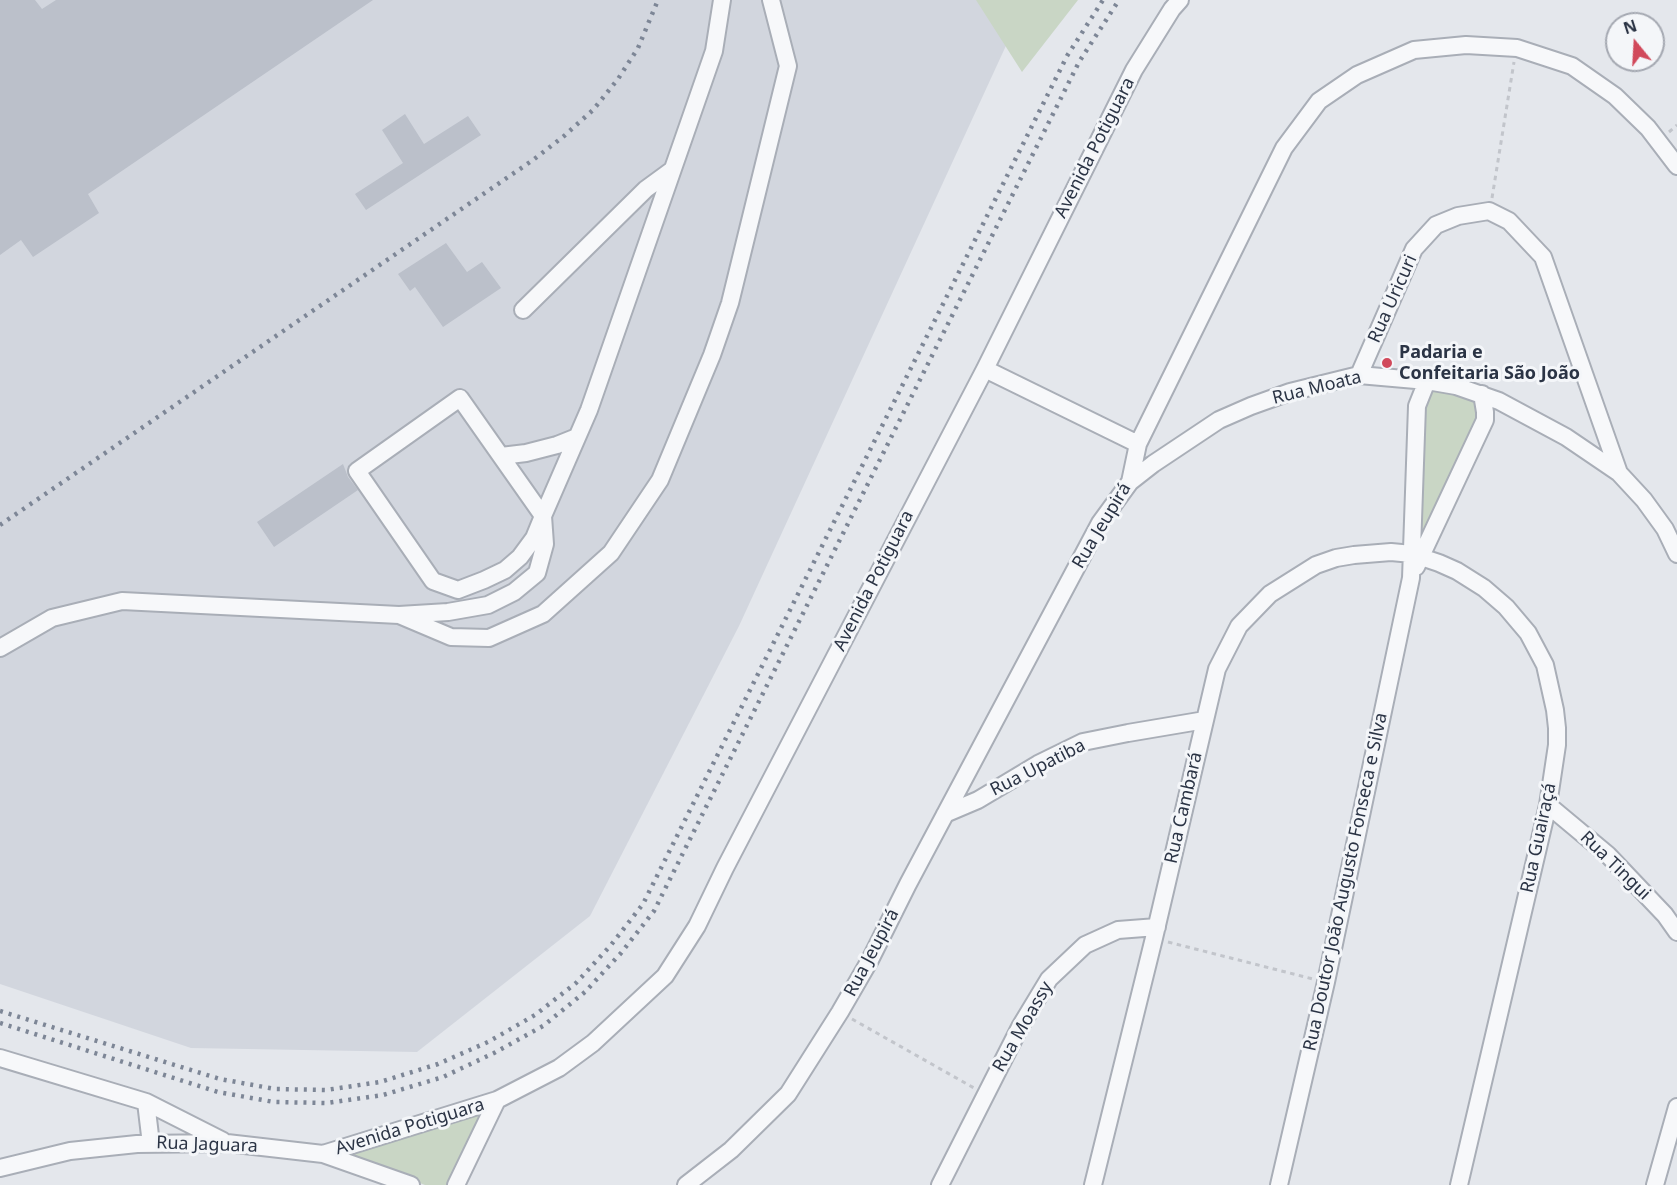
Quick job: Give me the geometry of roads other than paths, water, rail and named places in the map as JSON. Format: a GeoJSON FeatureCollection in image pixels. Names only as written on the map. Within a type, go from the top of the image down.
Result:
{"type":"FeatureCollection","features":[{"type":"Feature","properties":{"kind":"street"},"geometry":{"type":"LineString","coordinates":[[0,648],[52,618],[122,601],[399,615],[448,612],[488,605],[514,592],[537,573],[545,544],[543,516],[460,398],[357,471],[433,581],[458,590],[505,570],[520,557],[534,538],[543,516],[589,410],[714,51],[722,0]]}},
{"type":"Feature","properties":{"kind":"street"},"geometry":{"type":"LineString","coordinates":[[399,615],[451,637],[489,638],[543,614],[611,553],[660,480],[712,354],[730,303],[788,66],[771,0]]}},
{"type":"Feature","properties":{"kind":"street","name":"Avenida Potiguara"},"geometry":{"type":"LineString","coordinates":[[323,1154],[496,1100],[559,1068],[593,1043],[665,975],[697,926],[985,369],[1134,70],[1180,0]]}},
{"type":"Feature","properties":{"kind":"street","name":"Rua Jeupirá"},"geometry":{"type":"LineString","coordinates":[[686,1185],[731,1150],[788,1094],[840,1012],[870,960],[945,813],[1100,523],[1131,482],[1138,444],[1284,148],[1319,101],[1357,75],[1414,50],[1466,45],[1517,48],[1572,66],[1616,96],[1648,128],[1677,166]]}},
{"type":"Feature","properties":{"kind":"street"},"geometry":{"type":"LineString","coordinates":[[523,310],[646,189],[672,170]]}},
{"type":"Feature","properties":{"kind":"street","name":"Rua Uricuri"},"geometry":{"type":"LineString","coordinates":[[1359,375],[1414,249],[1436,225],[1458,216],[1489,211],[1509,221],[1543,257],[1619,473]]}},
{"type":"Feature","properties":{"kind":"street"},"geometry":{"type":"LineString","coordinates":[[985,369],[1138,444]]}},
{"type":"Feature","properties":{"kind":"street","name":"Rua Moata"},"geometry":{"type":"LineString","coordinates":[[1131,482],[1153,464],[1219,420],[1290,392],[1359,375],[1426,381],[1456,386],[1482,394],[1566,437],[1619,473],[1665,529],[1677,554]]}},
{"type":"Feature","properties":{"kind":"street","name":"Rua Doutor João Augusto Fonseca e Silva"},"geometry":{"type":"LineString","coordinates":[[1416,555],[1417,406],[1426,381]]}},
{"type":"Feature","properties":{"kind":"street","name":"Rua Doutor João Augusto Fonseca e Silva"},"geometry":{"type":"LineString","coordinates":[[1279,1185],[1326,982],[1410,578],[1416,555],[1485,420],[1482,394]]}},
{"type":"Feature","properties":{"kind":"street"},"geometry":{"type":"LineString","coordinates":[[501,456],[547,447],[577,437]]}},
{"type":"Feature","properties":{"kind":"street","name":"Rua Cambará"},"geometry":{"type":"LineString","coordinates":[[1093,1185],[1156,933],[1217,669],[1239,626],[1270,594],[1316,566],[1336,558],[1370,553],[1416,555]]}},
{"type":"Feature","properties":{"kind":"street","name":"Rua Guairaçá"},"geometry":{"type":"LineString","coordinates":[[1416,555],[1457,571],[1484,588],[1518,619],[1537,649],[1547,674],[1557,728],[1557,745],[1548,806],[1459,1185]]}},
{"type":"Feature","properties":{"kind":"street","name":"Rua Upatiba"},"geometry":{"type":"LineString","coordinates":[[945,813],[978,800],[1083,742],[1205,720]]}},
{"type":"Feature","properties":{"kind":"street","name":"Rua Tingui"},"geometry":{"type":"LineString","coordinates":[[1548,806],[1608,855],[1665,915],[1677,932]]}},
{"type":"Feature","properties":{"kind":"street","name":"Rua Moassy"},"geometry":{"type":"LineString","coordinates":[[940,1185],[1020,1027],[1048,979],[1084,945],[1118,930],[1156,933]]}},
{"type":"Feature","properties":{"kind":"street"},"geometry":{"type":"LineString","coordinates":[[0,1058],[146,1102],[227,1143]]}},
{"type":"Feature","properties":{"kind":"street","name":"Avenida Potiguara"},"geometry":{"type":"LineString","coordinates":[[456,1185],[496,1100]]}},
{"type":"Feature","properties":{"kind":"street"},"geometry":{"type":"LineString","coordinates":[[146,1102],[151,1143]]}},
{"type":"Feature","properties":{"kind":"street"},"geometry":{"type":"LineString","coordinates":[[1655,1185],[1677,1107]]}},
{"type":"Feature","properties":{"kind":"street","name":"Rua Jaguara"},"geometry":{"type":"LineString","coordinates":[[0,1168],[70,1151],[151,1143],[227,1143],[323,1154],[411,1185]]}},
{"type":"Feature","properties":{"kind":"railway"},"geometry":{"type":"LineString","coordinates":[[0,525],[533,160],[564,136],[593,110],[618,79],[638,48],[658,0]]}},
{"type":"Feature","properties":{"kind":"railway"},"geometry":{"type":"LineString","coordinates":[[0,1011],[220,1079],[275,1089],[326,1090],[380,1082],[438,1064],[488,1042],[535,1015],[576,983],[611,945],[643,904],[1067,56],[1103,0]]}},
{"type":"Feature","properties":{"kind":"railway"},"geometry":{"type":"LineString","coordinates":[[0,1023],[218,1092],[274,1102],[327,1103],[383,1095],[443,1077],[543,1026],[585,992],[621,953],[654,911],[1079,62],[1119,0]]}},
{"type":"Feature","properties":{"kind":"place","name":"Padaria e Confeitaria São João"},"geometry":{"type":"Point","coordinates":[1387,363]}}]}
